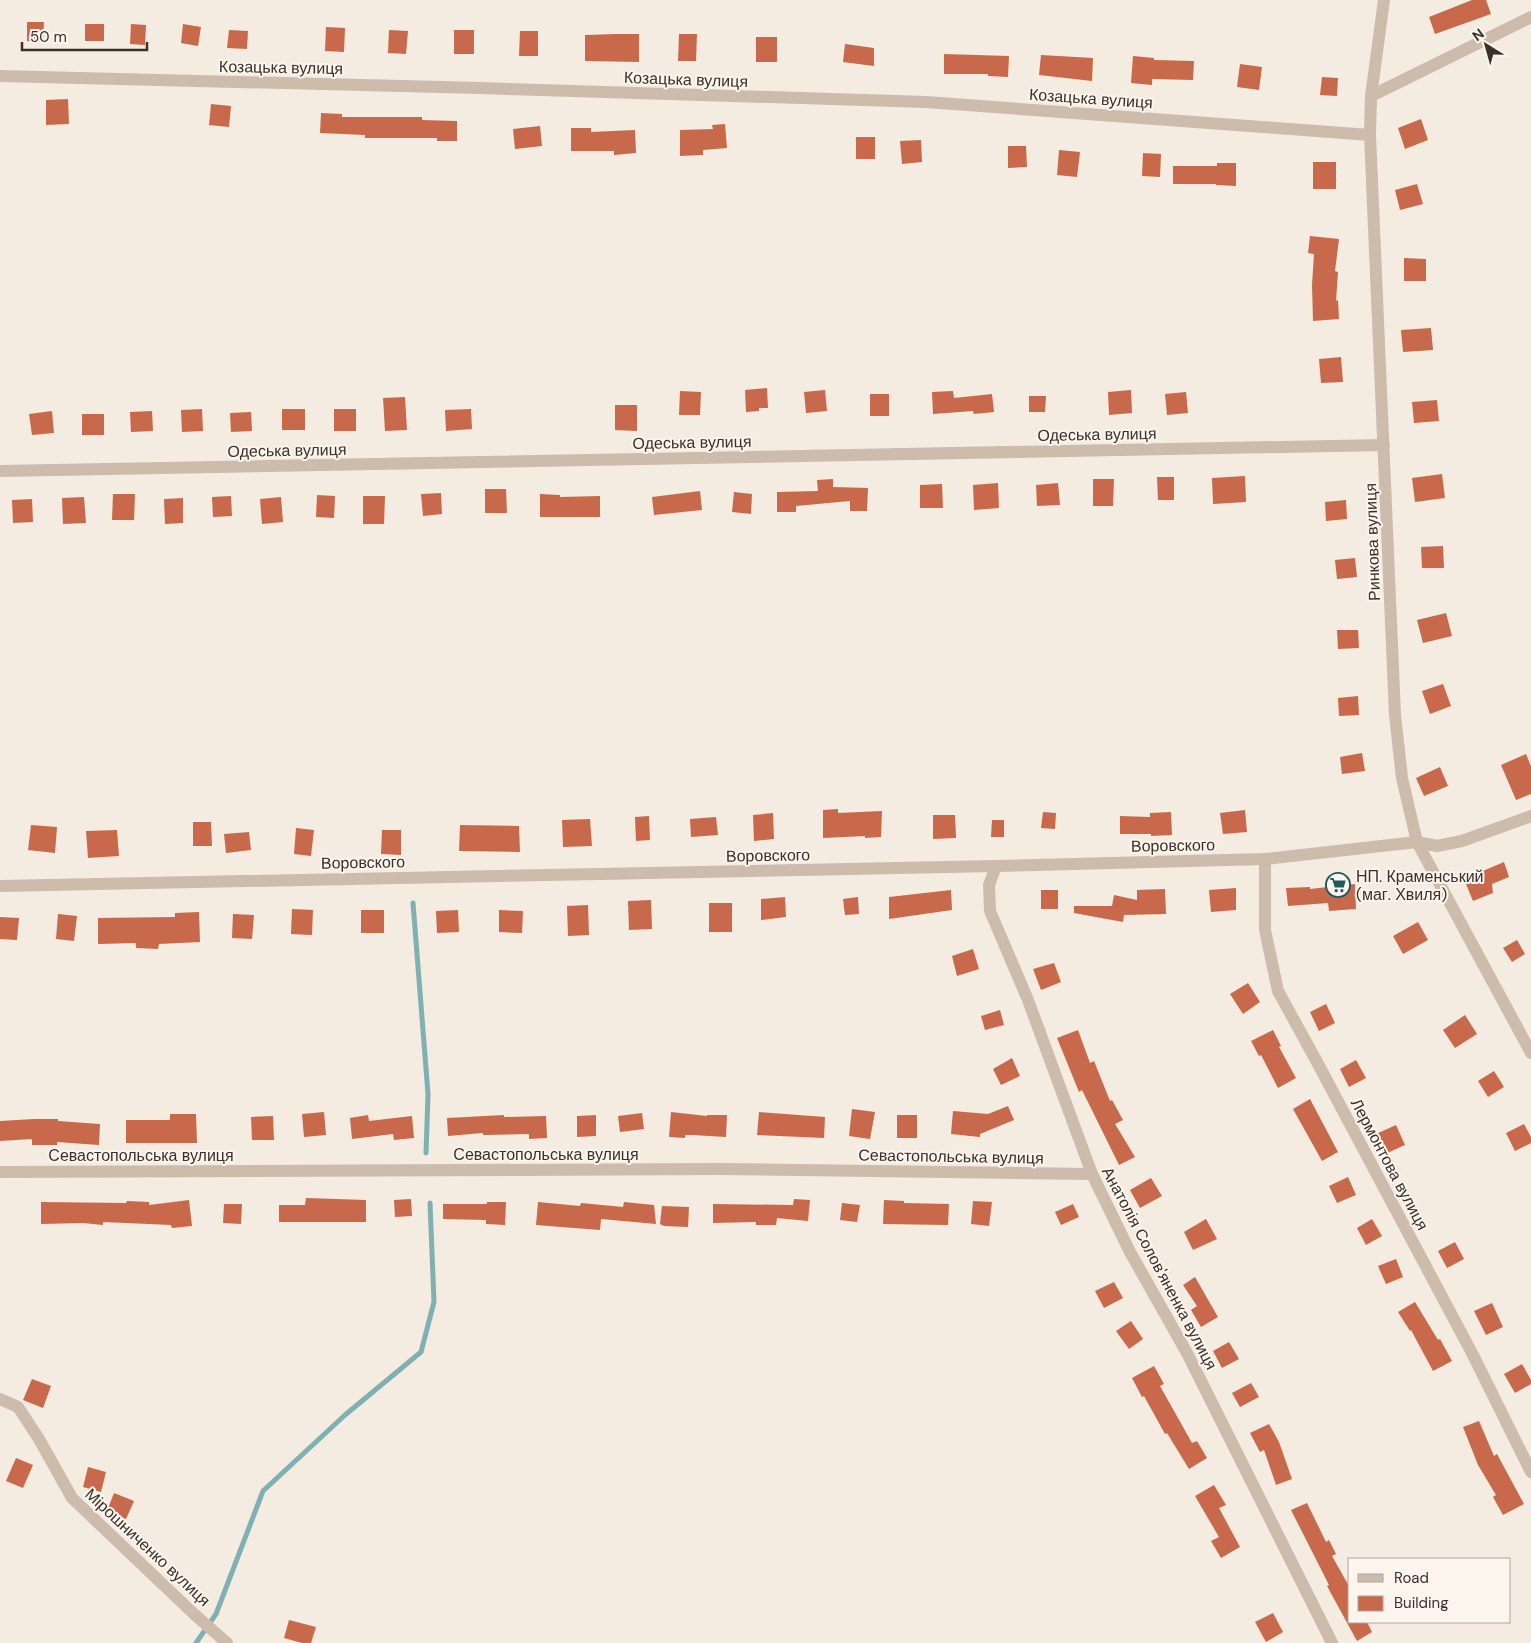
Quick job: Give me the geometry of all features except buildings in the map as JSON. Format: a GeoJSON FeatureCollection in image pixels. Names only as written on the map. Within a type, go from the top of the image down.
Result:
{"type":"FeatureCollection","features":[{"type":"Feature","properties":{"kind":"street","name":"Ринкова вулиця"},"geometry":{"type":"LineString","coordinates":[[1384,0],[1371,96],[1370,135],[1395,715],[1402,778],[1417,842],[1531,1053]]}},
{"type":"Feature","properties":{"kind":"street"},"geometry":{"type":"LineString","coordinates":[[1371,96],[1531,17]]}},
{"type":"Feature","properties":{"kind":"street","name":"Козацька вулиця"},"geometry":{"type":"LineString","coordinates":[[0,76],[926,102],[1370,135]]}},
{"type":"Feature","properties":{"kind":"street","name":"Одеська вулиця"},"geometry":{"type":"LineString","coordinates":[[0,471],[1384,445]]}},
{"type":"Feature","properties":{"kind":"street","name":"Воровского"},"geometry":{"type":"LineString","coordinates":[[0,886],[1265,859],[1417,842],[1437,846],[1462,841],[1531,816]]}},
{"type":"Feature","properties":{"kind":"street","name":"Лермонтова вулиця"},"geometry":{"type":"LineString","coordinates":[[1265,859],[1265,930],[1278,991],[1468,1347],[1531,1472]]}},
{"type":"Feature","properties":{"kind":"street","name":"Анатолія Солов'яненка вулиця"},"geometry":{"type":"LineString","coordinates":[[996,866],[989,885],[990,910],[1028,1000],[1092,1174],[1130,1252],[1187,1353],[1332,1643]]}},
{"type":"Feature","properties":{"kind":"street","name":"Севастопольська вулиця"},"geometry":{"type":"LineString","coordinates":[[0,1172],[720,1169],[1092,1174]]}},
{"type":"Feature","properties":{"kind":"street","name":"Мірошниченко вулиця"},"geometry":{"type":"LineString","coordinates":[[0,1399],[18,1407],[39,1439],[72,1498],[227,1643]]}},
{"type":"Feature","properties":{"kind":"waterway"},"geometry":{"type":"LineString","coordinates":[[413,903],[428,1094],[426,1153]]}},
{"type":"Feature","properties":{"kind":"waterway"},"geometry":{"type":"LineString","coordinates":[[196,1643],[216,1614],[263,1491],[345,1415],[421,1352],[434,1302],[430,1203]]}},
{"type":"Feature","properties":{"kind":"place","name":"НП. Краменський (маг. Хвиля)"},"geometry":{"type":"Point","coordinates":[1338,885]}}]}
